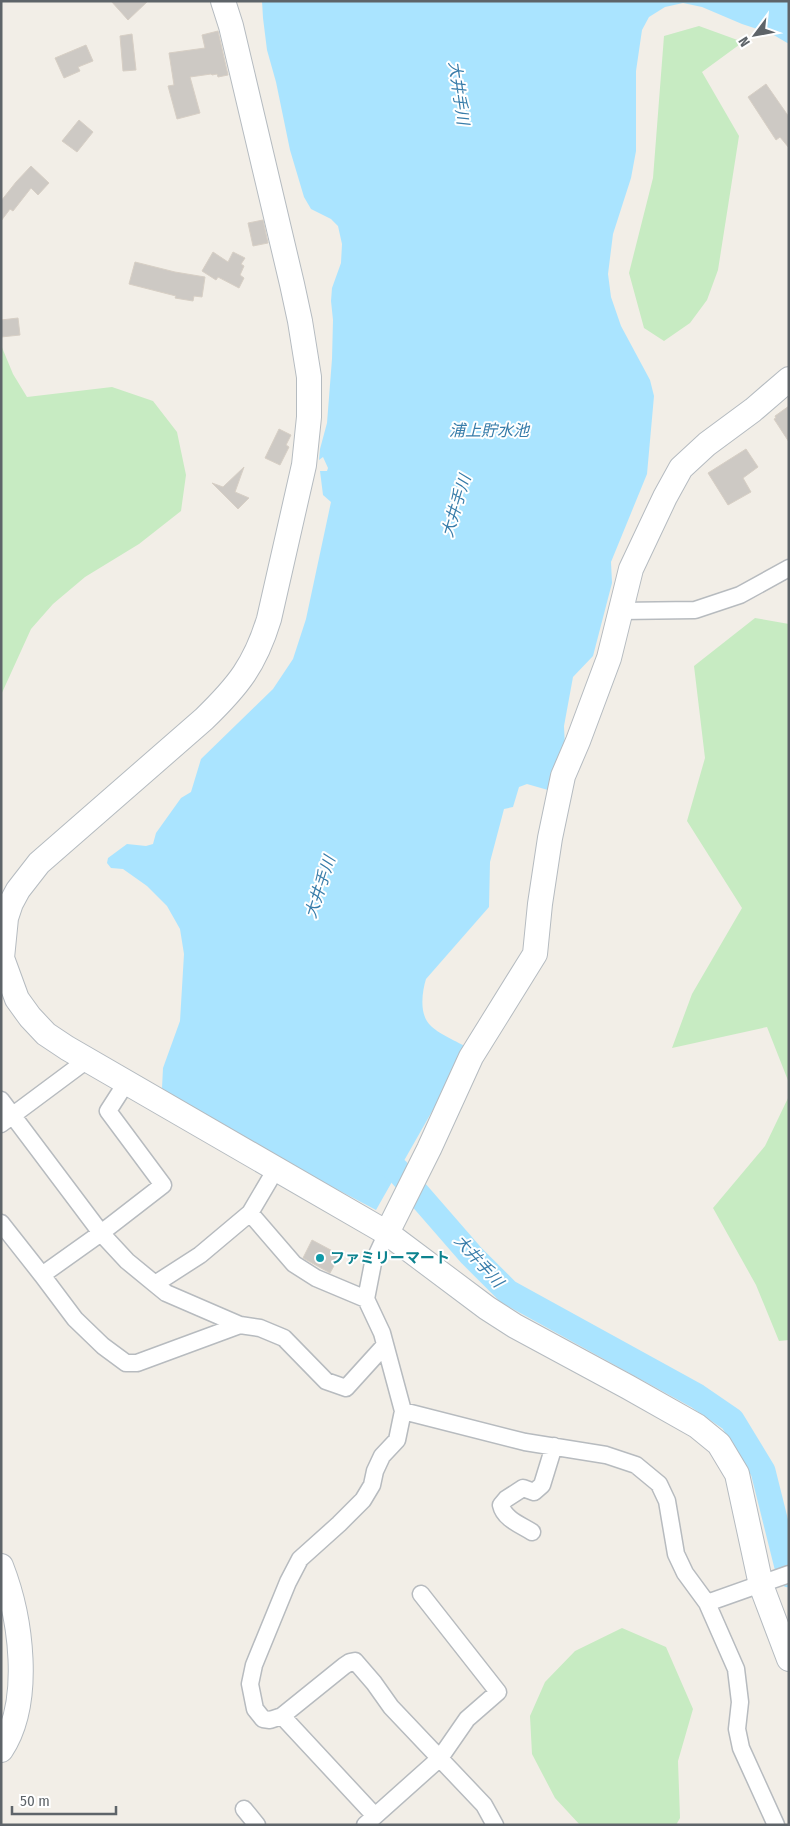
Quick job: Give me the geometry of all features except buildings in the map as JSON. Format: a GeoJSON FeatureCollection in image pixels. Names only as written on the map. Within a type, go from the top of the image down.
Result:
{"type":"FeatureCollection","features":[{"type":"Feature","properties":{"kind":"street"},"geometry":{"type":"LineString","coordinates":[[223,1],[232,26],[288,266],[300,320],[309,377],[310,418],[304,465],[269,619],[261,644],[250,667],[227,696],[204,719],[39,863],[18,890],[4,917],[2,958],[18,999],[30,1018],[46,1034],[126,1083],[387,1233],[487,1308],[515,1326],[688,1421],[719,1444],[737,1474],[776,1579],[789,1659]]}},
{"type":"Feature","properties":{"kind":"street"},"geometry":{"type":"LineString","coordinates":[[494,1825],[484,1805],[391,1707],[355,1661],[344,1666],[282,1716],[270,1720],[263,1719],[255,1708],[250,1684],[254,1665],[288,1582],[300,1559],[363,1500],[372,1485],[375,1471],[382,1456],[397,1440],[403,1411],[382,1333],[366,1300],[373,1263],[429,1149],[471,1057],[535,954],[550,838],[563,776],[609,658],[619,611],[631,569],[681,468],[707,444],[789,380]]}},
{"type":"Feature","properties":{"kind":"street"},"geometry":{"type":"LineString","coordinates":[[619,611],[695,610],[740,595],[789,568]]}},
{"type":"Feature","properties":{"kind":"street"},"geometry":{"type":"LineString","coordinates":[[7,1119],[87,1060]]}},
{"type":"Feature","properties":{"kind":"street"},"geometry":{"type":"LineString","coordinates":[[42,1275],[101,1233],[163,1185],[108,1111],[126,1083]]}},
{"type":"Feature","properties":{"kind":"street"},"geometry":{"type":"LineString","coordinates":[[1,1100],[7,1119],[101,1233],[126,1261],[166,1293],[240,1325],[260,1328],[284,1338],[326,1381],[346,1388],[385,1346]]}},
{"type":"Feature","properties":{"kind":"street"},"geometry":{"type":"LineString","coordinates":[[155,1284],[200,1255],[250,1213],[276,1169]]}},
{"type":"Feature","properties":{"kind":"street"},"geometry":{"type":"LineString","coordinates":[[250,1213],[294,1264],[316,1278],[366,1300]]}},
{"type":"Feature","properties":{"kind":"street"},"geometry":{"type":"LineString","coordinates":[[1,1223],[75,1319],[103,1346],[126,1362],[137,1363],[240,1325]]}},
{"type":"Feature","properties":{"kind":"street"},"geometry":{"type":"LineString","coordinates":[[403,1411],[525,1442],[606,1455],[636,1465],[659,1484],[667,1501],[676,1554],[685,1573],[707,1603],[736,1669],[740,1702],[737,1729],[741,1748],[776,1825]]}},
{"type":"Feature","properties":{"kind":"street"},"geometry":{"type":"LineString","coordinates":[[532,1532],[502,1512],[501,1505],[506,1499],[522,1488],[534,1492],[539,1489],[542,1485],[554,1446]]}},
{"type":"Feature","properties":{"kind":"street"},"geometry":{"type":"LineString","coordinates":[[1,1566],[7,1581],[15,1614],[20,1652],[18,1702],[12,1728],[1,1750]]}},
{"type":"Feature","properties":{"kind":"street"},"geometry":{"type":"LineString","coordinates":[[707,1603],[776,1579]]}},
{"type":"Feature","properties":{"kind":"street"},"geometry":{"type":"LineString","coordinates":[[282,1716],[370,1822],[440,1758],[467,1719],[498,1692],[421,1594]]}},
{"type":"Feature","properties":{"kind":"street"},"geometry":{"type":"LineString","coordinates":[[244,1809],[257,1825]]}},
{"type":"Feature","properties":{"kind":"green space"},"geometry":{"type":"Polygon","coordinates":[[[699,26],[743,42],[702,72],[739,136],[718,270],[707,300],[690,323],[664,341],[644,328],[629,273],[653,178],[664,36],[699,26]]]}},
{"type":"Feature","properties":{"kind":"green space"},"geometry":{"type":"Polygon","coordinates":[[[1,345],[13,374],[27,397],[112,387],[153,401],[177,432],[186,475],[181,511],[139,544],[85,577],[53,604],[31,629],[1,695],[1,345]]]}},
{"type":"Feature","properties":{"kind":"green space"},"geometry":{"type":"Polygon","coordinates":[[[755,618],[789,624],[789,1083],[767,1027],[672,1048],[692,994],[742,908],[687,821],[705,758],[694,666],[755,618]]]}},
{"type":"Feature","properties":{"kind":"green space"},"geometry":{"type":"Polygon","coordinates":[[[789,1096],[789,1340],[779,1341],[756,1285],[713,1208],[765,1146],[789,1096]]]}},
{"type":"Feature","properties":{"kind":"green space"},"geometry":{"type":"Polygon","coordinates":[[[622,1628],[666,1647],[693,1709],[678,1761],[680,1818],[676,1825],[580,1825],[555,1798],[532,1754],[530,1716],[545,1682],[575,1651],[622,1628]]]}},
{"type":"Feature","properties":{"kind":"water","name":"浦上貯水池"},"geometry":{"type":"Polygon","coordinates":[[[262,1],[789,1],[789,44],[772,34],[702,7],[683,3],[665,7],[649,17],[642,30],[636,71],[636,151],[631,178],[613,234],[608,274],[611,297],[621,326],[650,380],[654,396],[647,474],[611,562],[612,583],[593,656],[573,677],[564,726],[565,748],[548,790],[527,784],[519,787],[513,807],[504,809],[490,862],[489,907],[426,979],[422,1003],[424,1015],[430,1025],[437,1031],[468,1048],[376,1210],[200,1117],[162,1088],[163,1068],[180,1021],[184,954],[180,929],[167,906],[147,886],[123,869],[111,868],[107,863],[108,858],[127,844],[146,846],[153,844],[156,833],[181,798],[191,792],[201,759],[273,689],[293,659],[306,619],[331,502],[323,495],[320,471],[327,471],[328,468],[323,457],[319,460],[327,423],[332,359],[332,288],[341,263],[342,244],[338,226],[331,219],[311,209],[304,197],[290,150],[276,82],[267,50],[262,1]]]}},
{"type":"Feature","properties":{"kind":"waterway","name":"大井手川"},"geometry":{"type":"LineString","coordinates":[[369,1153],[397,1170],[471,1255],[508,1292],[697,1396],[732,1420],[763,1471],[789,1575]]}},
{"type":"Feature","properties":{"kind":"place","name":"ファミリーマート"},"geometry":{"type":"Point","coordinates":[320,1258]}}]}
